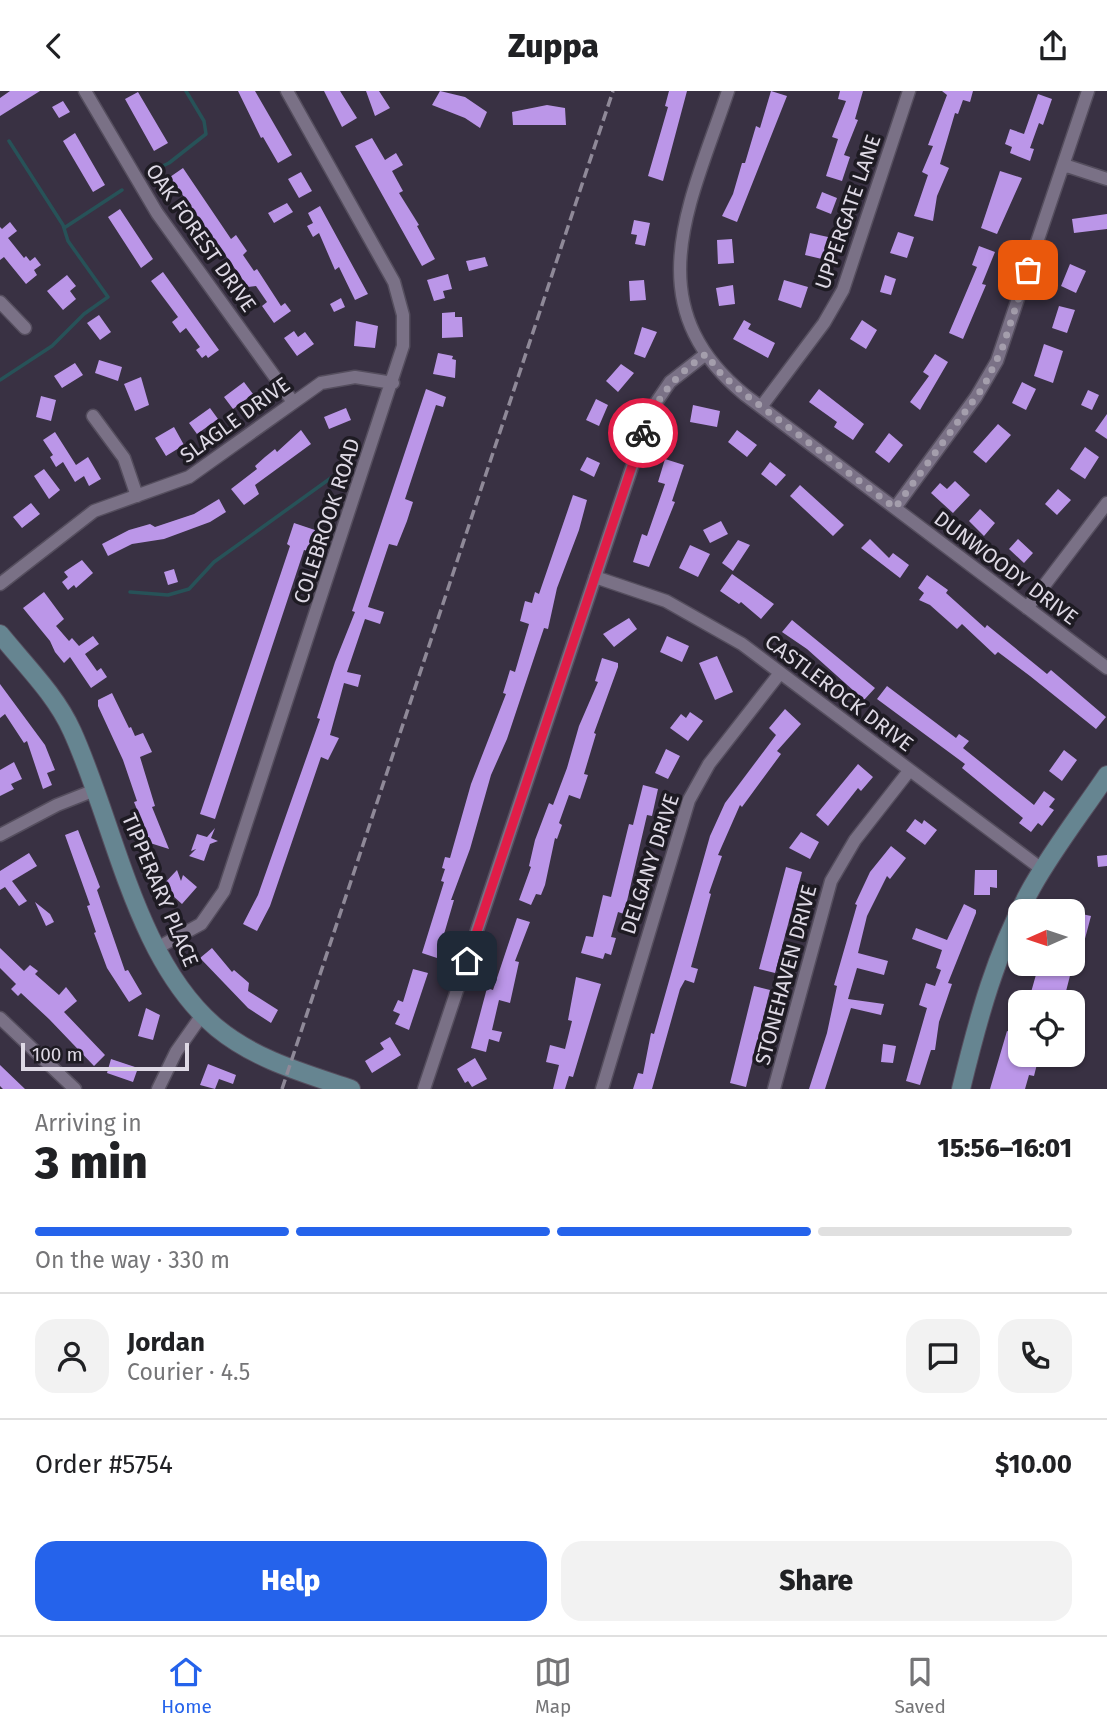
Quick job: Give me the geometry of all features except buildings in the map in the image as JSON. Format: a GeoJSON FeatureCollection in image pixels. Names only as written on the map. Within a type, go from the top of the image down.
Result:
{"type":"FeatureCollection","features":[{"type":"Feature","properties":{"kind":"street","name":"OAK FOREST DRIVE"},"geometry":{"type":"LineString","coordinates":[[85,91],[157,213],[293,402]]}},
{"type":"Feature","properties":{"kind":"street","name":"COLEBROOK ROAD"},"geometry":{"type":"LineString","coordinates":[[157,949],[201,924],[224,891],[403,346],[403,315],[397,289],[287,91]]}},
{"type":"Feature","properties":{"kind":"street","name":"DUNWOODY DRIVE"},"geometry":{"type":"LineString","coordinates":[[728,91],[686,216],[679,247],[685,305],[706,354],[728,381],[761,407],[1107,668]]}},
{"type":"Feature","properties":{"kind":"street","name":"UPPERGATE LANE"},"geometry":{"type":"LineString","coordinates":[[761,407],[824,323],[843,290],[909,91]]}},
{"type":"Feature","properties":{"kind":"street"},"geometry":{"type":"LineString","coordinates":[[895,508],[976,397],[996,361],[1088,91]]}},
{"type":"Feature","properties":{"kind":"street"},"geometry":{"type":"LineString","coordinates":[[1064,165],[1107,179]]}},
{"type":"Feature","properties":{"kind":"street"},"geometry":{"type":"LineString","coordinates":[[0,302],[25,328]]}},
{"type":"Feature","properties":{"kind":"street"},"geometry":{"type":"LineString","coordinates":[[424,1089],[651,411],[670,382],[706,354]]}},
{"type":"Feature","properties":{"kind":"street","name":"SLAGLE DRIVE"},"geometry":{"type":"LineString","coordinates":[[0,584],[94,511],[189,477],[321,383],[355,377],[393,383]]}},
{"type":"Feature","properties":{"kind":"street"},"geometry":{"type":"LineString","coordinates":[[93,416],[124,458],[138,496]]}},
{"type":"Feature","properties":{"kind":"street"},"geometry":{"type":"LineString","coordinates":[[1027,608],[1107,503]]}},
{"type":"Feature","properties":{"kind":"street","name":"CASTLEROCK DRIVE"},"geometry":{"type":"LineString","coordinates":[[595,577],[666,601],[742,644],[1043,870]]}},
{"type":"Feature","properties":{"kind":"street","name":"TIPPERARY PLACE"},"geometry":{"type":"LineString","coordinates":[[0,634],[64,714],[157,949],[177,986],[202,1015],[241,1045],[269,1060],[351,1089]]}},
{"type":"Feature","properties":{"kind":"street","name":"DELGANY DRIVE"},"geometry":{"type":"LineString","coordinates":[[602,1089],[689,800],[709,764],[780,673]]}},
{"type":"Feature","properties":{"kind":"street","name":"STONEHAVEN DRIVE"},"geometry":{"type":"LineString","coordinates":[[775,1089],[831,881],[855,841],[909,771]]}},
{"type":"Feature","properties":{"kind":"street"},"geometry":{"type":"LineString","coordinates":[[961,1089],[980,1011],[999,956],[1043,870],[1107,775]]}},
{"type":"Feature","properties":{"kind":"street"},"geometry":{"type":"LineString","coordinates":[[0,835],[47,810],[95,790]]}},
{"type":"Feature","properties":{"kind":"street"},"geometry":{"type":"LineString","coordinates":[[158,1089],[176,1052],[202,1015]]}},
{"type":"Feature","properties":{"kind":"street"},"geometry":{"type":"LineString","coordinates":[[0,1019],[75,1089]]}},
{"type":"Feature","properties":{"kind":"waterway"},"geometry":{"type":"LineString","coordinates":[[152,171],[169,163],[206,134],[204,121],[186,91]]}},
{"type":"Feature","properties":{"kind":"waterway"},"geometry":{"type":"LineString","coordinates":[[0,380],[52,346],[84,314],[108,297],[68,241],[63,225],[9,141]]}},
{"type":"Feature","properties":{"kind":"waterway"},"geometry":{"type":"LineString","coordinates":[[64,228],[122,190]]}},
{"type":"Feature","properties":{"kind":"waterway"},"geometry":{"type":"LineString","coordinates":[[130,592],[168,595],[189,589],[214,562],[335,475]]}},
{"type":"Feature","properties":{"kind":"railway"},"geometry":{"type":"LineString","coordinates":[[282,1089],[613,91]]}},
{"type":"Feature","properties":{"kind":"way so far"},"geometry":{"type":"LineString","coordinates":[[643,433],[656,401],[670,382],[706,354],[728,381],[895,508],[984,386],[1002,349],[1028,270]]}},
{"type":"Feature","properties":{"kind":"route"},"geometry":{"type":"LineString","coordinates":[[467,961],[643,433]]}}]}
